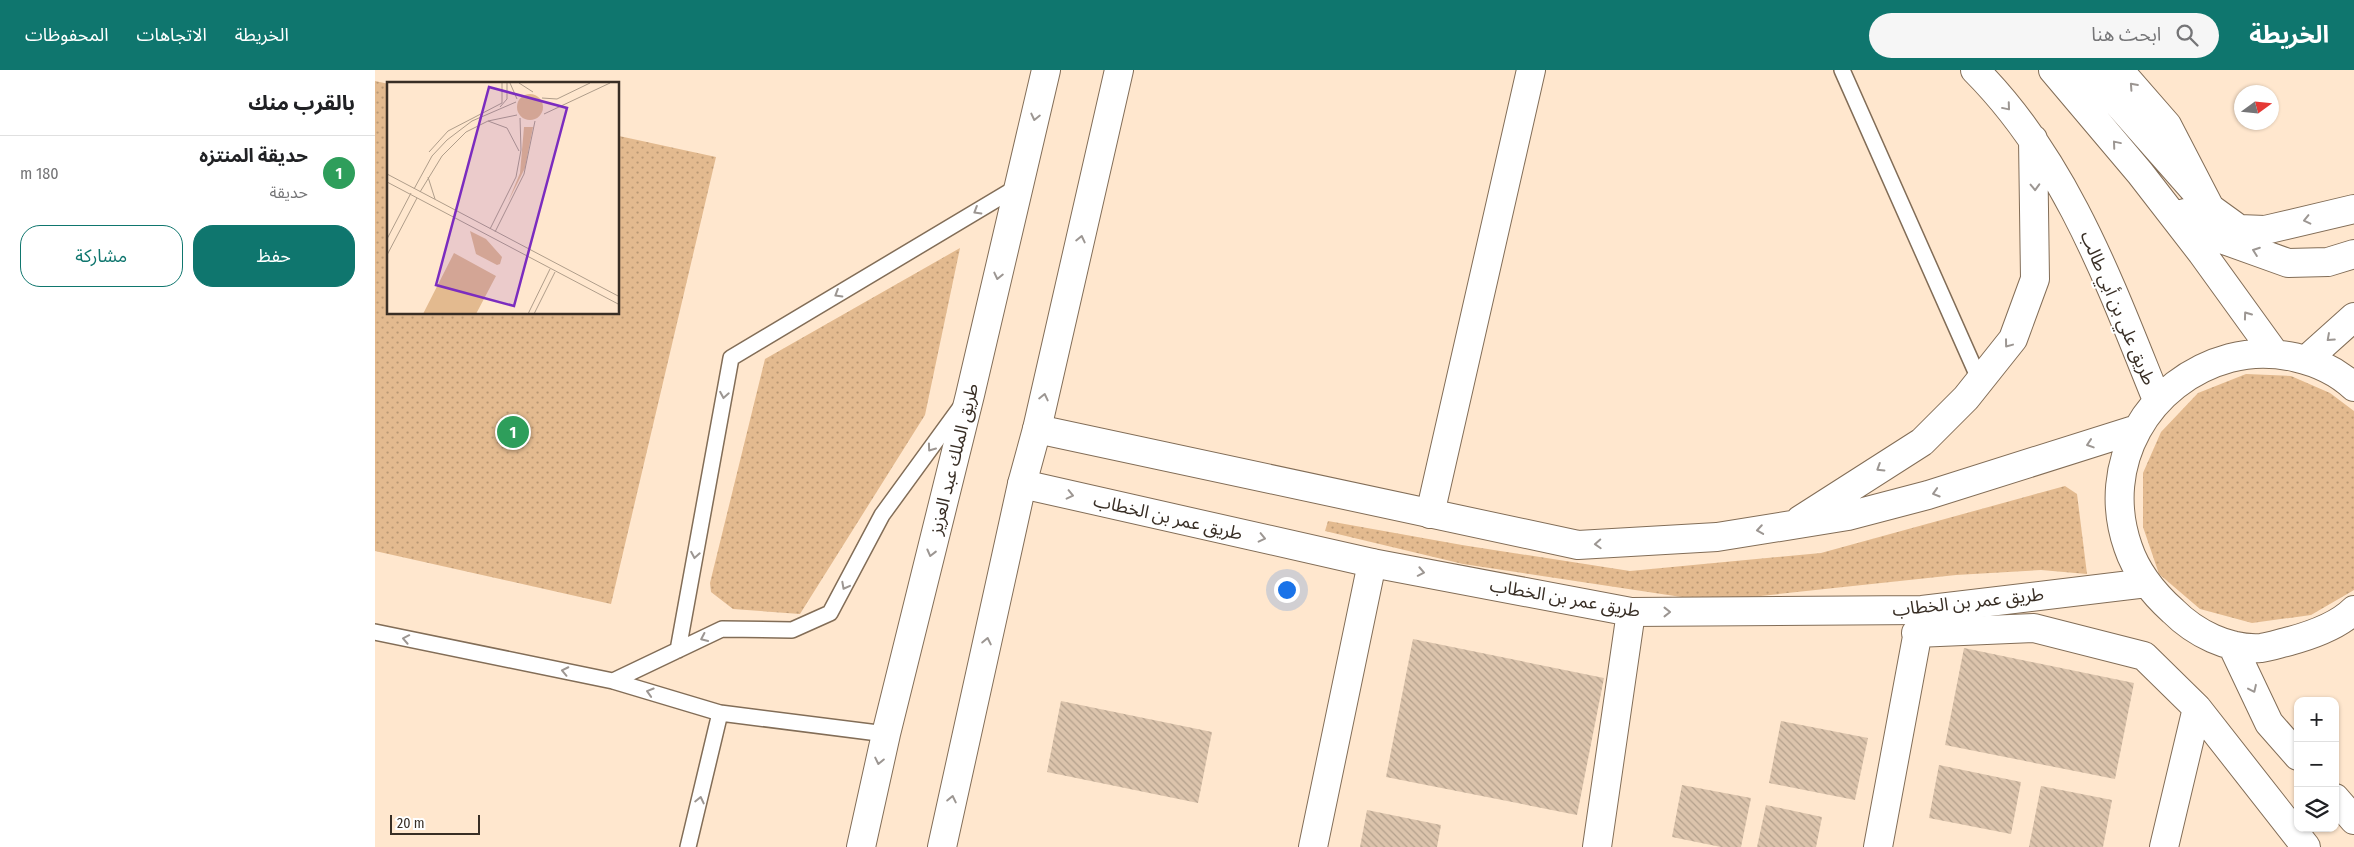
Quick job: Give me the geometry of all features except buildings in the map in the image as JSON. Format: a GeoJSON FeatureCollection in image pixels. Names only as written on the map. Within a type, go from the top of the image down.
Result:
{"type":"FeatureCollection","features":[{"type":"Feature","properties":{"kind":"main road","name":"طريق الملك عبد العزيز"},"geometry":{"type":"LineString","coordinates":[[861,847],[885,734],[970,395],[1046,70]]}},
{"type":"Feature","properties":{"kind":"main road"},"geometry":{"type":"LineString","coordinates":[[942,847],[1022,484],[1037,429],[1119,70]]}},
{"type":"Feature","properties":{"kind":"main road"},"geometry":{"type":"LineString","coordinates":[[1431,514],[1531,70]]}},
{"type":"Feature","properties":{"kind":"main road","name":"طريق علي بن أبي طالب"},"geometry":{"type":"LineString","coordinates":[[1975,70],[2033,139],[2095,247],[2157,400]]}},
{"type":"Feature","properties":{"kind":"main road"},"geometry":{"type":"LineString","coordinates":[[2053,70],[2140,174],[2202,253],[2275,354]]}},
{"type":"Feature","properties":{"kind":"main road"},"geometry":{"type":"LineString","coordinates":[[2083,70],[2099,82],[2210,208],[2239,229],[2265,230],[2354,209]]}},
{"type":"Feature","properties":{"kind":"main road"},"geometry":{"type":"LineString","coordinates":[[2119,70],[2167,125],[2210,208]]}},
{"type":"Feature","properties":{"kind":"main road"},"geometry":{"type":"LineString","coordinates":[[1792,525],[1922,442],[1980,381],[2013,339],[2035,280],[2033,139]]}},
{"type":"Feature","properties":{"kind":"main road"},"geometry":{"type":"LineString","coordinates":[[2140,174],[2210,235],[2288,263],[2328,262],[2354,254]]}},
{"type":"Feature","properties":{"kind":"main road"},"geometry":{"type":"LineString","coordinates":[[2306,360],[2354,317]]}},
{"type":"Feature","properties":{"kind":"main road"},"geometry":{"type":"LineString","coordinates":[[2354,388],[2345,379],[2306,360],[2275,354],[2242,355],[2211,364],[2182,379],[2157,400],[2137,429],[2123,467],[2120,507],[2128,547],[2147,582],[2187,626],[2212,638],[2232,645],[2261,648],[2309,636],[2348,616],[2354,610]]}},
{"type":"Feature","properties":{"kind":"main road"},"geometry":{"type":"LineString","coordinates":[[1037,429],[1579,545],[1717,537],[1848,516],[1928,495],[2137,429]]}},
{"type":"Feature","properties":{"kind":"main road","name":"طريق عمر بن الخطاب"},"geometry":{"type":"LineString","coordinates":[[1022,484],[1372,563],[1631,612],[1919,622],[2147,582]]}},
{"type":"Feature","properties":{"kind":"main road"},"geometry":{"type":"LineString","coordinates":[[1313,847],[1372,563]]}},
{"type":"Feature","properties":{"kind":"main road"},"geometry":{"type":"LineString","coordinates":[[1597,847],[1631,612]]}},
{"type":"Feature","properties":{"kind":"main road"},"geometry":{"type":"LineString","coordinates":[[1878,847],[1919,622],[2034,628],[2144,656],[2197,708],[2306,847]]}},
{"type":"Feature","properties":{"kind":"main road"},"geometry":{"type":"LineString","coordinates":[[2232,645],[2269,723],[2294,751]]}},
{"type":"Feature","properties":{"kind":"main road"},"geometry":{"type":"LineString","coordinates":[[2163,847],[2197,708]]}},
{"type":"Feature","properties":{"kind":"main road"},"geometry":{"type":"LineString","coordinates":[[2339,803],[2354,820]]}},
{"type":"Feature","properties":{"kind":"lane"},"geometry":{"type":"LineString","coordinates":[[1842,70],[1980,381]]}},
{"type":"Feature","properties":{"kind":"lane"},"geometry":{"type":"LineString","coordinates":[[678,650],[731,358],[1019,186]]}},
{"type":"Feature","properties":{"kind":"lane"},"geometry":{"type":"LineString","coordinates":[[613,681],[722,629],[792,630],[831,613],[882,515],[970,395]]}},
{"type":"Feature","properties":{"kind":"lane"},"geometry":{"type":"LineString","coordinates":[[375,632],[613,681],[720,713],[885,734]]}},
{"type":"Feature","properties":{"kind":"lane"},"geometry":{"type":"LineString","coordinates":[[688,847],[720,713]]}},
{"type":"Feature","properties":{"kind":"shaded area"},"geometry":{"type":"Polygon","coordinates":[[[375,81],[387,84],[387,315],[620,315],[620,136],[716,157],[611,604],[375,551],[375,81]]]}},
{"type":"Feature","properties":{"kind":"shaded area"},"geometry":{"type":"Polygon","coordinates":[[[960,248],[925,415],[800,614],[733,609],[711,592],[710,583],[765,359],[960,248]]]}},
{"type":"Feature","properties":{"kind":"shaded area"},"geometry":{"type":"Polygon","coordinates":[[[2246,374],[2291,376],[2330,393],[2354,411],[2354,590],[2311,615],[2252,623],[2200,609],[2159,574],[2143,527],[2143,473],[2161,432],[2198,393],[2246,374]]]}},
{"type":"Feature","properties":{"kind":"shaded area"},"geometry":{"type":"Polygon","coordinates":[[[2065,486],[2077,494],[2087,574],[2041,570],[1956,575],[1751,597],[1688,598],[1463,564],[1325,531],[1328,521],[1462,545],[1630,571],[1821,553],[2065,486]]]}},
{"type":"Feature","properties":{"kind":"place","name":"حديقة المنتزه"},"geometry":{"type":"Point","coordinates":[513,432]}}]}
